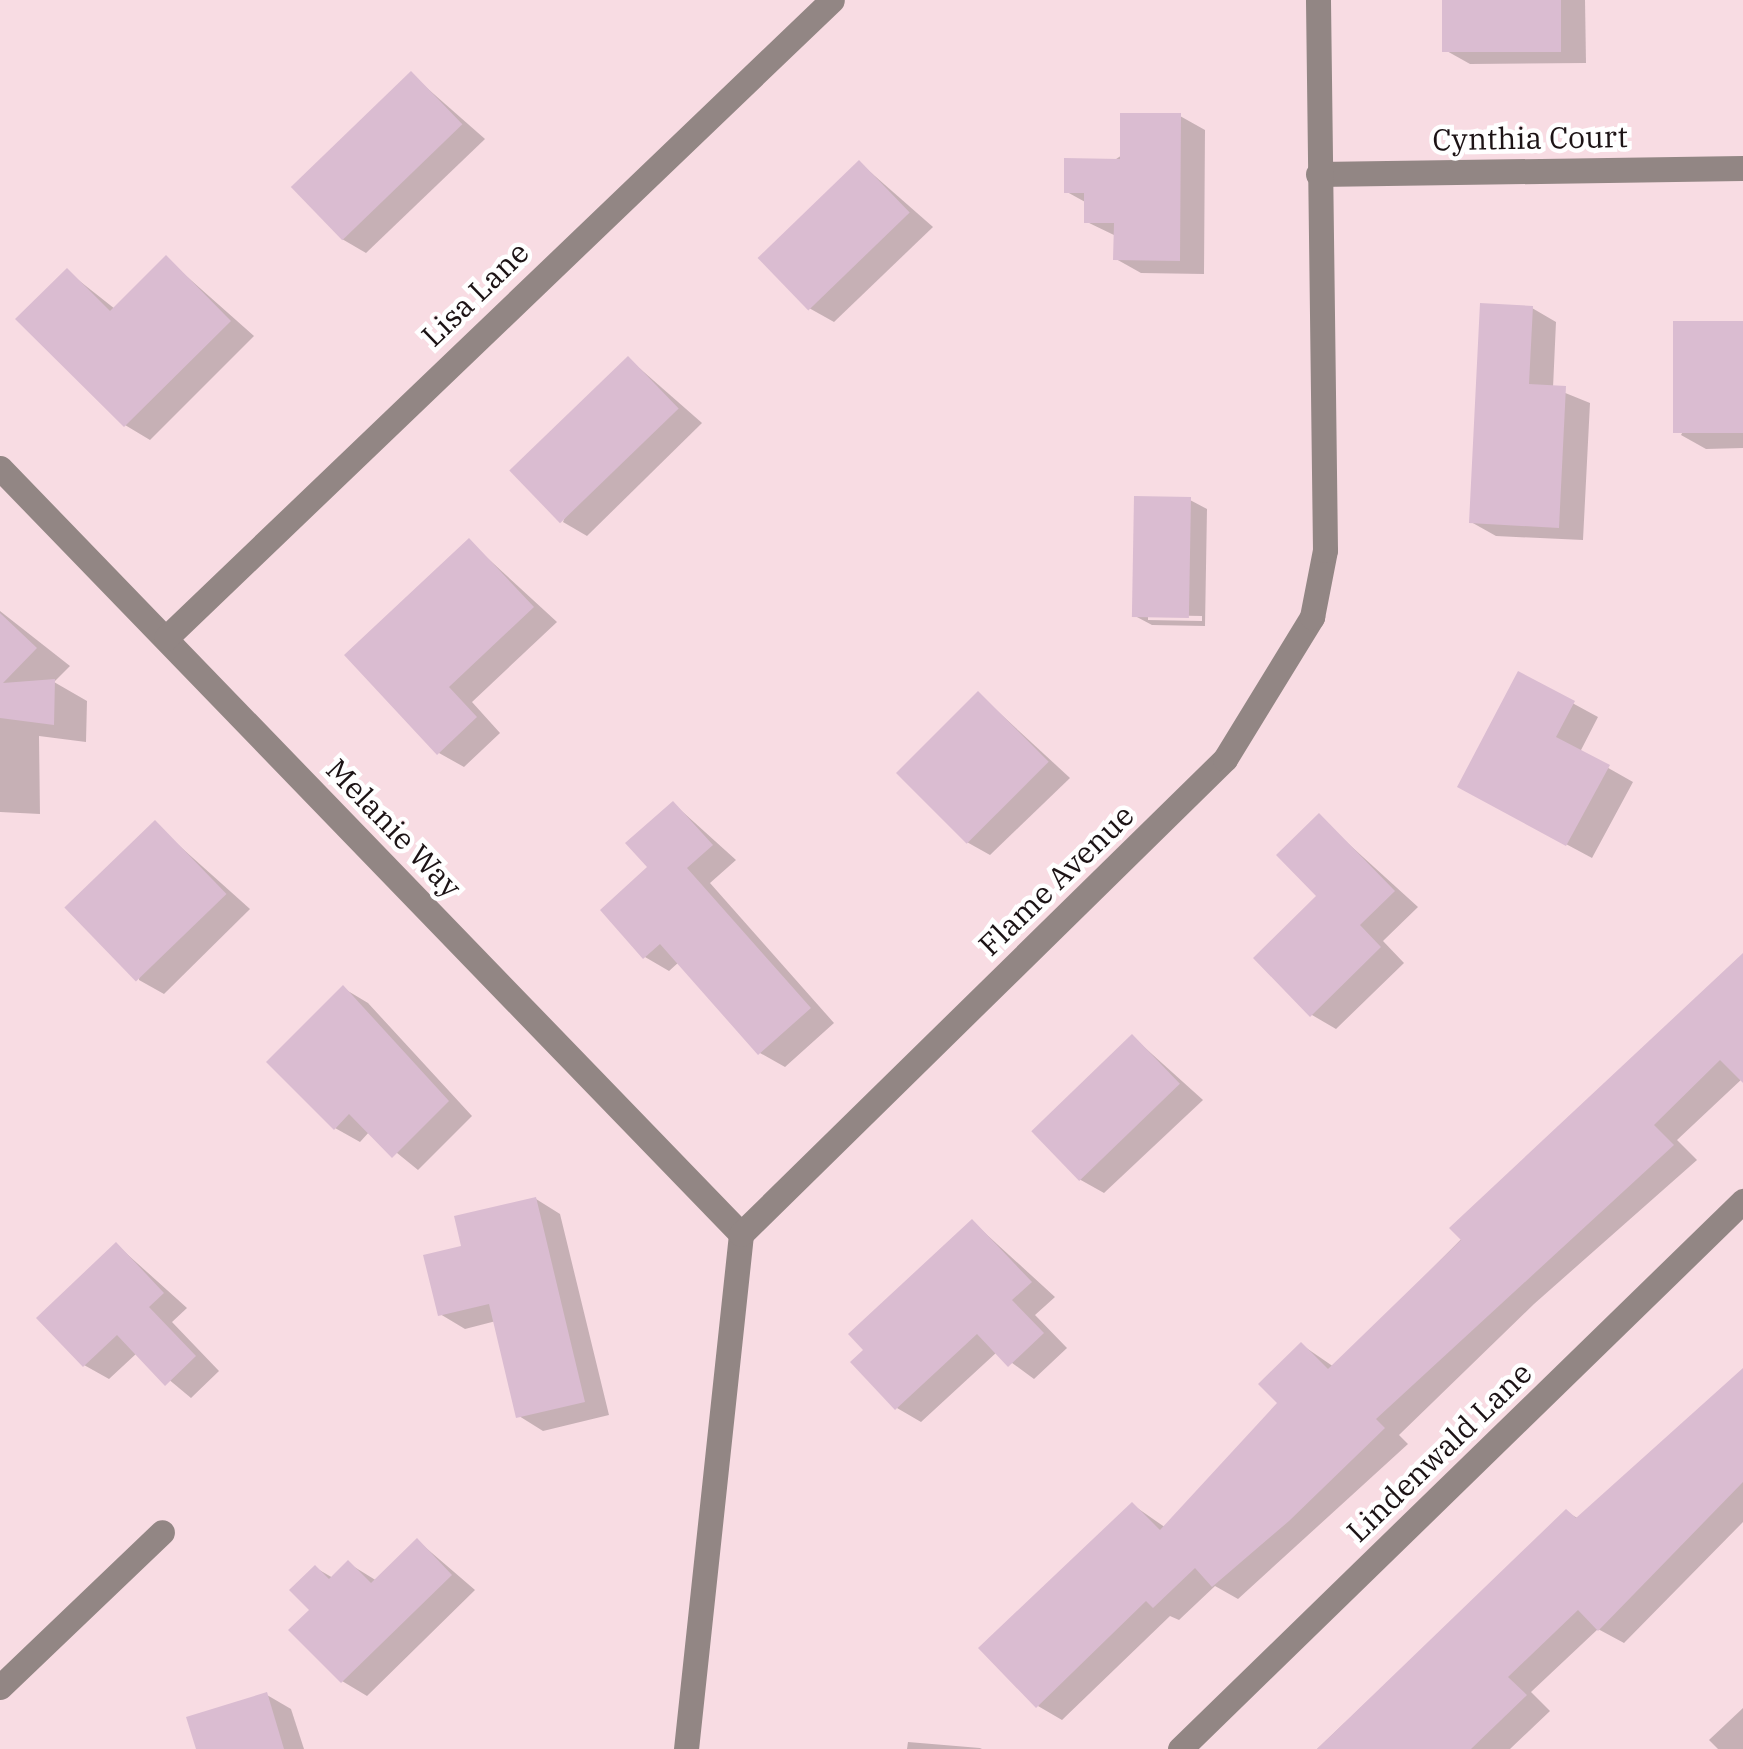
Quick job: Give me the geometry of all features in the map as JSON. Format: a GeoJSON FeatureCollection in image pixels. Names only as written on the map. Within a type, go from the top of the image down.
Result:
{"type":"FeatureCollection","features":[{"type":"Feature","properties":{"kind":"street","name":"Lisa Lane"},"geometry":{"type":"LineString","coordinates":[[166,638],[832,0]]}},
{"type":"Feature","properties":{"kind":"street","name":"Flame Avenue"},"geometry":{"type":"LineString","coordinates":[[741,1234],[1225,759],[1275,690],[1312,617],[1325,550],[1318,0]]}},
{"type":"Feature","properties":{"kind":"street","name":"Cynthia Court"},"geometry":{"type":"LineString","coordinates":[[1318,174],[1743,168]]}},
{"type":"Feature","properties":{"kind":"street","name":"Melanie Way"},"geometry":{"type":"LineString","coordinates":[[0,468],[741,1234]]}},
{"type":"Feature","properties":{"kind":"street","name":"Lindenwald Lane"},"geometry":{"type":"LineString","coordinates":[[1180,1749],[1743,1201]]}},
{"type":"Feature","properties":{"kind":"street"},"geometry":{"type":"LineString","coordinates":[[686,1749],[741,1234]]}},
{"type":"Feature","properties":{"kind":"street"},"geometry":{"type":"LineString","coordinates":[[0,1687],[162,1532]]}},
{"type":"Feature","properties":{"kind":"building"},"geometry":{"type":"Polygon","coordinates":[[[1442,0],[1561,0],[1561,52],[1442,52],[1442,0]]]}},
{"type":"Feature","properties":{"kind":"building"},"geometry":{"type":"Polygon","coordinates":[[[411,71],[462,124],[342,240],[291,187],[411,71]]]}},
{"type":"Feature","properties":{"kind":"building"},"geometry":{"type":"Polygon","coordinates":[[[1120,113],[1181,113],[1180,261],[1113,260],[1114,223],[1084,223],[1084,193],[1064,193],[1064,158],[1120,159],[1120,113]]]}},
{"type":"Feature","properties":{"kind":"building"},"geometry":{"type":"Polygon","coordinates":[[[859,160],[910,213],[808,310],[758,258],[859,160]]]}},
{"type":"Feature","properties":{"kind":"building"},"geometry":{"type":"Polygon","coordinates":[[[166,255],[231,321],[124,427],[15,319],[67,268],[110,311],[166,255]]]}},
{"type":"Feature","properties":{"kind":"building"},"geometry":{"type":"Polygon","coordinates":[[[1480,303],[1533,306],[1529,384],[1566,386],[1559,528],[1469,523],[1480,303]]]}},
{"type":"Feature","properties":{"kind":"building"},"geometry":{"type":"Polygon","coordinates":[[[1673,321],[1743,321],[1743,433],[1673,433],[1673,321]]]}},
{"type":"Feature","properties":{"kind":"building"},"geometry":{"type":"Polygon","coordinates":[[[628,356],[679,409],[560,523],[509,471],[628,356]]]}},
{"type":"Feature","properties":{"kind":"building"},"geometry":{"type":"Polygon","coordinates":[[[1134,496],[1191,497],[1189,618],[1132,617],[1134,496]]]}},
{"type":"Feature","properties":{"kind":"building"},"geometry":{"type":"Polygon","coordinates":[[[469,538],[534,607],[449,687],[477,717],[437,755],[344,655],[469,538]]]}},
{"type":"Feature","properties":{"kind":"building"},"geometry":{"type":"Polygon","coordinates":[[[0,613],[37,648],[3,683],[55,679],[54,725],[0,718],[0,613]]]}},
{"type":"Feature","properties":{"kind":"building"},"geometry":{"type":"Polygon","coordinates":[[[1518,671],[1575,701],[1556,737],[1610,765],[1566,846],[1457,787],[1518,671]]]}},
{"type":"Feature","properties":{"kind":"building"},"geometry":{"type":"Polygon","coordinates":[[[978,691],[1049,762],[967,844],[896,773],[978,691]]]}},
{"type":"Feature","properties":{"kind":"building"},"geometry":{"type":"Polygon","coordinates":[[[673,801],[713,845],[687,868],[811,1008],[758,1055],[660,944],[643,959],[600,910],[647,867],[625,843],[673,801]]]}},
{"type":"Feature","properties":{"kind":"building"},"geometry":{"type":"Polygon","coordinates":[[[1319,813],[1395,891],[1360,925],[1381,947],[1310,1017],[1253,958],[1316,896],[1276,855],[1319,813]]]}},
{"type":"Feature","properties":{"kind":"building"},"geometry":{"type":"Polygon","coordinates":[[[155,820],[227,894],[136,982],[64,908],[155,820]]]}},
{"type":"Feature","properties":{"kind":"building"},"geometry":{"type":"Polygon","coordinates":[[[1743,953],[1743,1083],[1720,1060],[1654,1125],[1674,1145],[1376,1419],[1385,1428],[1289,1521],[1212,1587],[1195,1568],[1153,1608],[1146,1601],[1036,1708],[978,1648],[1132,1502],[1160,1530],[1277,1403],[1258,1384],[1301,1342],[1328,1369],[1461,1240],[1449,1228],[1743,953]]]}},
{"type":"Feature","properties":{"kind":"building"},"geometry":{"type":"Polygon","coordinates":[[[343,985],[449,1101],[392,1158],[349,1114],[334,1130],[266,1062],[343,985]]]}},
{"type":"Feature","properties":{"kind":"building"},"geometry":{"type":"Polygon","coordinates":[[[1132,1034],[1180,1084],[1079,1181],[1031,1131],[1132,1034]]]}},
{"type":"Feature","properties":{"kind":"building"},"geometry":{"type":"Polygon","coordinates":[[[536,1197],[585,1402],[516,1418],[489,1304],[438,1316],[423,1255],[461,1246],[454,1216],[536,1197]]]}},
{"type":"Feature","properties":{"kind":"building"},"geometry":{"type":"Polygon","coordinates":[[[972,1219],[1032,1282],[1012,1300],[1044,1333],[1008,1367],[977,1334],[895,1410],[850,1362],[863,1350],[848,1334],[972,1219]]]}},
{"type":"Feature","properties":{"kind":"building"},"geometry":{"type":"Polygon","coordinates":[[[116,1242],[164,1293],[149,1307],[196,1356],[165,1386],[117,1335],[83,1367],[36,1318],[116,1242]]]}},
{"type":"Feature","properties":{"kind":"building"},"geometry":{"type":"Polygon","coordinates":[[[1743,1368],[1743,1482],[1598,1631],[1578,1610],[1508,1677],[1527,1695],[1471,1749],[1317,1749],[1566,1509],[1576,1518],[1743,1368]]]}},
{"type":"Feature","properties":{"kind":"building"},"geometry":{"type":"Polygon","coordinates":[[[417,1538],[452,1575],[341,1683],[288,1630],[309,1610],[289,1590],[315,1565],[329,1579],[348,1560],[371,1583],[417,1538]]]}},
{"type":"Feature","properties":{"kind":"building"},"geometry":{"type":"Polygon","coordinates":[[[267,1692],[284,1749],[196,1749],[186,1717],[267,1692]]]}}]}
